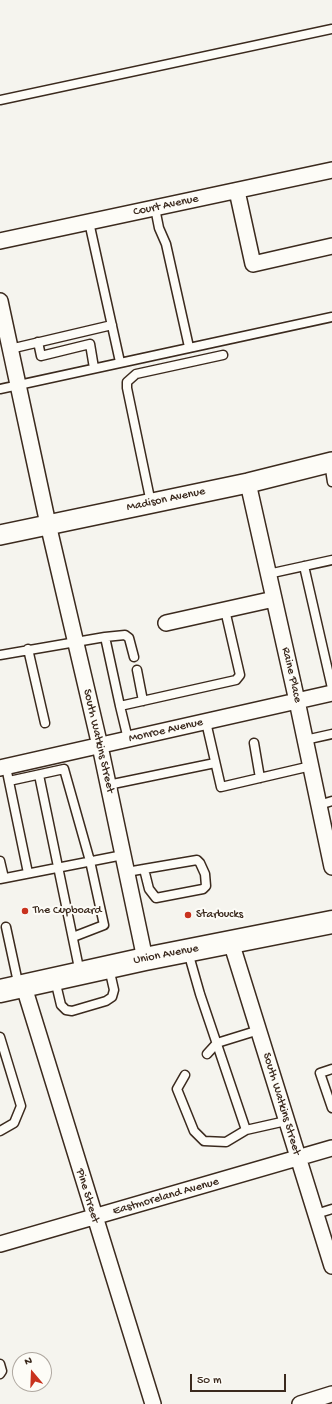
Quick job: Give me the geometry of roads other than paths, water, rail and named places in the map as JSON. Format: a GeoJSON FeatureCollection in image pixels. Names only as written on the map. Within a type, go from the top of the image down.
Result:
{"type":"FeatureCollection","features":[{"type":"Feature","properties":{"kind":"main road","name":"Union Avenue"},"geometry":{"type":"LineString","coordinates":[[14,988],[145,959],[332,922]]}},
{"type":"Feature","properties":{"kind":"street","name":"Court Avenue"},"geometry":{"type":"LineString","coordinates":[[0,241],[332,170]]}},
{"type":"Feature","properties":{"kind":"street"},"geometry":{"type":"LineString","coordinates":[[236,191],[253,264],[332,246]]}},
{"type":"Feature","properties":{"kind":"street","name":"South Watkins Street"},"geometry":{"type":"LineString","coordinates":[[0,301],[48,524],[100,746],[145,959]]}},
{"type":"Feature","properties":{"kind":"street","name":"Madison Avenue"},"geometry":{"type":"LineString","coordinates":[[0,535],[248,483],[330,462]]}},
{"type":"Feature","properties":{"kind":"street","name":"Raine Place"},"geometry":{"type":"LineString","coordinates":[[248,483],[311,766],[326,803],[332,867]]}},
{"type":"Feature","properties":{"kind":"street"},"geometry":{"type":"LineString","coordinates":[[166,623],[274,599]]}},
{"type":"Feature","properties":{"kind":"street","name":"Monroe Avenue"},"geometry":{"type":"LineString","coordinates":[[5,772],[128,739],[332,693]]}},
{"type":"Feature","properties":{"kind":"street","name":"South Watkins Street"},"geometry":{"type":"LineString","coordinates":[[231,942],[332,1266]]}},
{"type":"Feature","properties":{"kind":"street","name":"Pine Street"},"geometry":{"type":"LineString","coordinates":[[14,988],[94,1218],[153,1404]]}},
{"type":"Feature","properties":{"kind":"street","name":"Eastmoreland Avenue"},"geometry":{"type":"LineString","coordinates":[[0,1244],[332,1148]]}},
{"type":"Feature","properties":{"kind":"street"},"geometry":{"type":"LineString","coordinates":[[300,1404],[332,1394]]}},
{"type":"Feature","properties":{"kind":"lane"},"geometry":{"type":"LineString","coordinates":[[0,100],[332,29]]}},
{"type":"Feature","properties":{"kind":"lane"},"geometry":{"type":"LineString","coordinates":[[155,208],[159,228],[166,244],[189,347]]}},
{"type":"Feature","properties":{"kind":"lane"},"geometry":{"type":"LineString","coordinates":[[90,222],[120,362]]}},
{"type":"Feature","properties":{"kind":"lane"},"geometry":{"type":"LineString","coordinates":[[0,388],[332,316]]}},
{"type":"Feature","properties":{"kind":"lane"},"geometry":{"type":"LineString","coordinates":[[10,349],[112,325]]}},
{"type":"Feature","properties":{"kind":"lane"},"geometry":{"type":"LineString","coordinates":[[38,342],[41,356],[90,344],[94,368]]}},
{"type":"Feature","properties":{"kind":"lane"},"geometry":{"type":"LineString","coordinates":[[151,503],[127,388],[128,382],[136,374],[223,355]]}},
{"type":"Feature","properties":{"kind":"lane"},"geometry":{"type":"LineString","coordinates":[[330,462],[332,482]]}},
{"type":"Feature","properties":{"kind":"lane"},"geometry":{"type":"LineString","coordinates":[[268,574],[332,560]]}},
{"type":"Feature","properties":{"kind":"lane"},"geometry":{"type":"LineString","coordinates":[[304,566],[332,688]]}},
{"type":"Feature","properties":{"kind":"lane"},"geometry":{"type":"LineString","coordinates":[[120,706],[236,680],[240,675],[226,610]]}},
{"type":"Feature","properties":{"kind":"lane"},"geometry":{"type":"LineString","coordinates":[[0,655],[28,649],[125,635],[129,638],[134,657]]}},
{"type":"Feature","properties":{"kind":"lane"},"geometry":{"type":"LineString","coordinates":[[105,637],[128,739]]}},
{"type":"Feature","properties":{"kind":"lane"},"geometry":{"type":"LineString","coordinates":[[28,649],[45,723]]}},
{"type":"Feature","properties":{"kind":"lane"},"geometry":{"type":"LineString","coordinates":[[137,670],[143,701]]}},
{"type":"Feature","properties":{"kind":"lane"},"geometry":{"type":"LineString","coordinates":[[206,722],[221,787],[311,766]]}},
{"type":"Feature","properties":{"kind":"lane"},"geometry":{"type":"LineString","coordinates":[[305,740],[332,734]]}},
{"type":"Feature","properties":{"kind":"lane"},"geometry":{"type":"LineString","coordinates":[[254,743],[260,778]]}},
{"type":"Feature","properties":{"kind":"lane"},"geometry":{"type":"LineString","coordinates":[[108,785],[215,763]]}},
{"type":"Feature","properties":{"kind":"lane"},"geometry":{"type":"LineString","coordinates":[[28,873],[5,772],[39,775],[64,769],[90,861],[104,925],[73,937]]}},
{"type":"Feature","properties":{"kind":"lane"},"geometry":{"type":"LineString","coordinates":[[39,775],[80,974]]}},
{"type":"Feature","properties":{"kind":"lane"},"geometry":{"type":"LineString","coordinates":[[0,861],[2,878],[123,855]]}},
{"type":"Feature","properties":{"kind":"lane"},"geometry":{"type":"LineString","coordinates":[[126,872],[197,860],[205,874],[206,886],[203,889],[156,898],[149,889],[144,869]]}},
{"type":"Feature","properties":{"kind":"lane"},"geometry":{"type":"LineString","coordinates":[[6,927],[14,988]]}},
{"type":"Feature","properties":{"kind":"lane"},"geometry":{"type":"LineString","coordinates":[[188,951],[246,1130]]}},
{"type":"Feature","properties":{"kind":"lane"},"geometry":{"type":"LineString","coordinates":[[55,980],[61,1005],[66,1010],[72,1011],[106,1002],[112,997],[114,990],[109,967]]}},
{"type":"Feature","properties":{"kind":"lane"},"geometry":{"type":"LineString","coordinates":[[207,1054],[217,1043],[259,1030]]}},
{"type":"Feature","properties":{"kind":"lane"},"geometry":{"type":"LineString","coordinates":[[0,1037],[21,1106],[14,1123],[0,1131]]}},
{"type":"Feature","properties":{"kind":"lane"},"geometry":{"type":"LineString","coordinates":[[332,1069],[320,1072],[332,1108]]}},
{"type":"Feature","properties":{"kind":"lane"},"geometry":{"type":"LineString","coordinates":[[186,1075],[177,1089],[194,1131],[204,1141],[226,1142],[246,1130],[286,1120]]}},
{"type":"Feature","properties":{"kind":"lane"},"geometry":{"type":"LineString","coordinates":[[316,1214],[332,1209]]}},
{"type":"Feature","properties":{"kind":"lane"},"geometry":{"type":"LineString","coordinates":[[0,1364],[2,1371],[0,1374]]}},
{"type":"Feature","properties":{"kind":"place","name":"The Cupboard"},"geometry":{"type":"Point","coordinates":[25,911]}},
{"type":"Feature","properties":{"kind":"place","name":"Starbucks"},"geometry":{"type":"Point","coordinates":[188,915]}}]}
